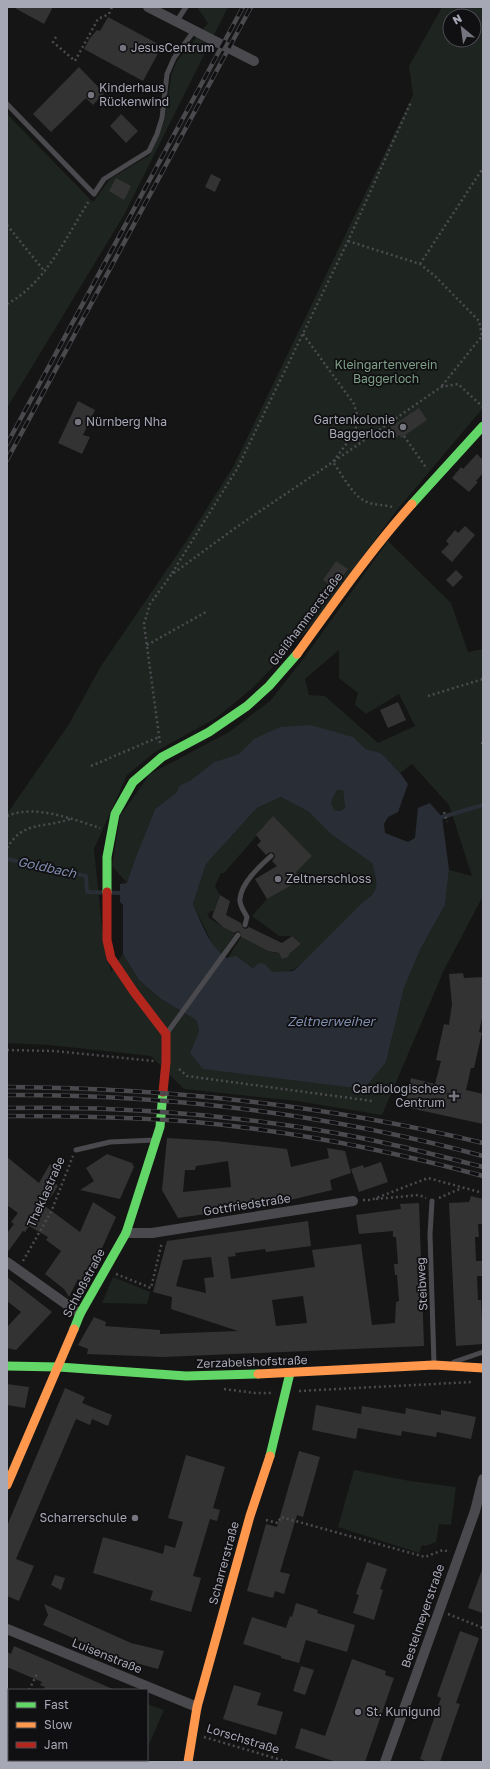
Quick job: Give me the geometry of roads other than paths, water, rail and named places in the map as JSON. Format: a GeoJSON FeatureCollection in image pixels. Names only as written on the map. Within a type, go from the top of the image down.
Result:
{"type":"FeatureCollection","features":[{"type":"Feature","properties":{"kind":"street"},"geometry":{"type":"LineString","coordinates":[[148,7],[254,62]]}},
{"type":"Feature","properties":{"kind":"street","name":"Gleißhammerstraße"},"geometry":{"type":"LineString","coordinates":[[166,1034],[134,992],[111,958],[106,940],[108,882],[107,857],[116,814],[134,782],[162,757],[209,732],[247,706],[290,664],[360,566],[403,515],[483,426]]}},
{"type":"Feature","properties":{"kind":"street","name":"Schloßstraße"},"geometry":{"type":"LineString","coordinates":[[7,1484],[59,1367],[80,1314],[126,1233],[160,1127],[166,1062],[166,1034]]}},
{"type":"Feature","properties":{"kind":"street","name":"Gottfriedstraße"},"geometry":{"type":"LineString","coordinates":[[126,1233],[152,1233],[353,1201]]}},
{"type":"Feature","properties":{"kind":"street"},"geometry":{"type":"LineString","coordinates":[[7,1262],[80,1314]]}},
{"type":"Feature","properties":{"kind":"street","name":"Zerzabelshofstraße"},"geometry":{"type":"LineString","coordinates":[[7,1366],[59,1367],[186,1376],[290,1373],[434,1365],[483,1368]]}},
{"type":"Feature","properties":{"kind":"street","name":"Scharrerstraße"},"geometry":{"type":"LineString","coordinates":[[188,1762],[197,1707],[250,1516],[274,1446],[290,1373]]}},
{"type":"Feature","properties":{"kind":"street","name":"Bestelmeyerstraße"},"geometry":{"type":"LineString","coordinates":[[385,1762],[440,1610],[458,1555],[479,1512],[483,1479]]}},
{"type":"Feature","properties":{"kind":"street","name":"Luisenstraße"},"geometry":{"type":"LineString","coordinates":[[7,1629],[197,1707]]}},
{"type":"Feature","properties":{"kind":"lane"},"geometry":{"type":"LineString","coordinates":[[176,22],[186,7]]}},
{"type":"Feature","properties":{"kind":"lane"},"geometry":{"type":"LineString","coordinates":[[7,104],[94,194],[104,178],[148,151],[157,134],[162,118],[167,74],[174,58],[194,31]]}},
{"type":"Feature","properties":{"kind":"lane"},"geometry":{"type":"LineString","coordinates":[[244,925],[247,916],[241,907],[240,899],[245,886],[255,870],[271,856]]}},
{"type":"Feature","properties":{"kind":"lane"},"geometry":{"type":"LineString","coordinates":[[166,1034],[183,1013],[238,935]]}},
{"type":"Feature","properties":{"kind":"lane","name":"Theklastraße"},"geometry":{"type":"LineString","coordinates":[[76,1150],[110,1142],[156,1140]]}},
{"type":"Feature","properties":{"kind":"lane","name":"Steibweg"},"geometry":{"type":"LineString","coordinates":[[432,1201],[430,1234],[434,1365]]}},
{"type":"Feature","properties":{"kind":"lane"},"geometry":{"type":"LineString","coordinates":[[446,1366],[465,1357],[483,1352]]}},
{"type":"Feature","properties":{"kind":"water","name":"Zeltnerweiher"},"geometry":{"type":"Polygon","coordinates":[[[310,725],[353,737],[366,749],[381,753],[408,784],[398,812],[388,817],[384,824],[385,833],[408,842],[415,838],[418,808],[430,803],[442,817],[449,870],[445,905],[420,950],[404,988],[386,1062],[364,1089],[203,1069],[190,1053],[199,1031],[196,1020],[161,999],[139,980],[123,954],[123,905],[120,902],[120,884],[127,883],[155,809],[177,792],[179,786],[191,780],[214,762],[239,754],[254,739],[280,727],[310,725]],[[337,790],[331,802],[334,810],[340,811],[345,808],[343,790],[337,790]],[[281,797],[257,808],[206,864],[193,904],[211,941],[221,953],[227,958],[236,956],[253,968],[259,963],[265,964],[272,972],[293,971],[299,966],[364,901],[370,897],[376,884],[372,863],[332,835],[309,812],[281,797]]]}},
{"type":"Feature","properties":{"kind":"waterway","name":"Goldbach"},"geometry":{"type":"LineString","coordinates":[[442,817],[483,805]]}},
{"type":"Feature","properties":{"kind":"waterway","name":"Goldbach"},"geometry":{"type":"LineString","coordinates":[[7,859],[86,876],[87,892],[120,893]]}},
{"type":"Feature","properties":{"kind":"railway"},"geometry":{"type":"LineString","coordinates":[[7,444],[243,7]]}},
{"type":"Feature","properties":{"kind":"railway"},"geometry":{"type":"LineString","coordinates":[[7,460],[251,7]]}},
{"type":"Feature","properties":{"kind":"railway"},"geometry":{"type":"LineString","coordinates":[[7,1087],[127,1091],[246,1101],[365,1118],[483,1143]]}},
{"type":"Feature","properties":{"kind":"railway"},"geometry":{"type":"LineString","coordinates":[[7,1095],[127,1098],[247,1109],[365,1129],[424,1141],[483,1156]]}},
{"type":"Feature","properties":{"kind":"railway"},"geometry":{"type":"LineString","coordinates":[[7,1108],[85,1108],[163,1112],[241,1119],[318,1130],[360,1138],[483,1167]]}},
{"type":"Feature","properties":{"kind":"railway"},"geometry":{"type":"LineString","coordinates":[[7,1116],[171,1120],[232,1126],[304,1136],[376,1150],[483,1176]]}},
{"type":"Feature","properties":{"kind":"place","name":"JesusCentrum"},"geometry":{"type":"Point","coordinates":[123,48]}},
{"type":"Feature","properties":{"kind":"place","name":"Kinderhaus Rückenwind"},"geometry":{"type":"Point","coordinates":[91,95]}},
{"type":"Feature","properties":{"kind":"place","name":"Nürnberg Nha"},"geometry":{"type":"Point","coordinates":[78,422]}},
{"type":"Feature","properties":{"kind":"place","name":"Gartenkolonie Baggerloch"},"geometry":{"type":"Point","coordinates":[403,427]}},
{"type":"Feature","properties":{"kind":"place","name":"Zeltnerschloss"},"geometry":{"type":"Point","coordinates":[278,879]}},
{"type":"Feature","properties":{"kind":"place","name":"Cardiologisches Centrum"},"geometry":{"type":"Point","coordinates":[454,1096]}},
{"type":"Feature","properties":{"kind":"place","name":"Scharrerschule"},"geometry":{"type":"Point","coordinates":[135,1518]}},
{"type":"Feature","properties":{"kind":"place","name":"St. Kunigund"},"geometry":{"type":"Point","coordinates":[358,1712]}},
{"type":"Feature","properties":{"kind":"park label","name":"Kleingartenverein Baggerloch"},"geometry":{"type":"Point","coordinates":[386,372]}}]}
